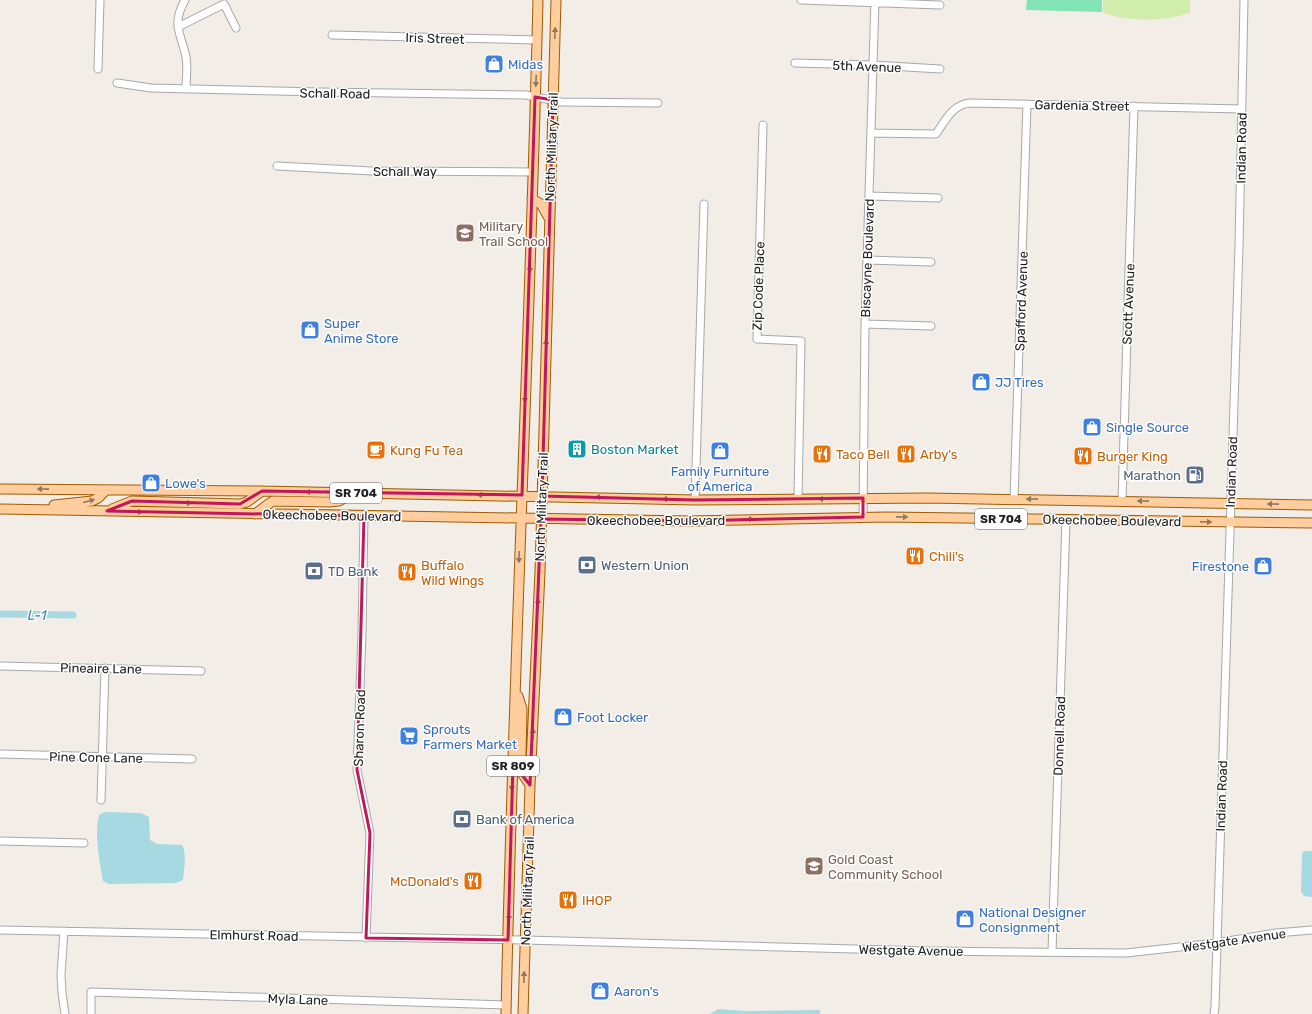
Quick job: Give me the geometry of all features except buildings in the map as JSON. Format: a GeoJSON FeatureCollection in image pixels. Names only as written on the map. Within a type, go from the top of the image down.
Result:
{"type":"FeatureCollection","features":[{"type":"Feature","properties":{"kind":"main road","name":"North Military Trail"},"geometry":{"type":"LineString","coordinates":[[506,1010],[520,518],[529,309],[538,0]]}},
{"type":"Feature","properties":{"kind":"main road","name":"North Military Trail"},"geometry":{"type":"LineString","coordinates":[[522,1014],[542,496],[556,0]]}},
{"type":"Feature","properties":{"kind":"main road"},"geometry":{"type":"LineString","coordinates":[[532,199],[541,204],[549,218]]}},
{"type":"Feature","properties":{"kind":"main road","name":"Okeechobee Boulevard"},"geometry":{"type":"LineString","coordinates":[[0,489],[522,495],[695,500],[863,498],[1014,499],[1312,505]]}},
{"type":"Feature","properties":{"kind":"main road"},"geometry":{"type":"LineString","coordinates":[[5,509],[92,501],[98,498],[106,490]]}},
{"type":"Feature","properties":{"kind":"main road"},"geometry":{"type":"LineString","coordinates":[[107,511],[132,502],[240,504],[247,502],[262,491]]}},
{"type":"Feature","properties":{"kind":"main road"},"geometry":{"type":"LineString","coordinates":[[255,514],[273,501],[329,502],[339,501],[354,493]]}},
{"type":"Feature","properties":{"kind":"main road","name":"Okeechobee Boulevard"},"geometry":{"type":"LineString","coordinates":[[5,509],[688,521],[863,517],[1312,523]]}},
{"type":"Feature","properties":{"kind":"main road"},"geometry":{"type":"LineString","coordinates":[[515,689],[522,709],[522,773],[530,785]]}},
{"type":"Feature","properties":{"kind":"street"},"geometry":{"type":"LineString","coordinates":[[98,69],[100,0]]}},
{"type":"Feature","properties":{"kind":"street"},"geometry":{"type":"LineString","coordinates":[[185,0],[178,14],[178,27],[186,58],[186,89]]}},
{"type":"Feature","properties":{"kind":"street"},"geometry":{"type":"LineString","coordinates":[[801,0],[875,1],[940,5]]}},
{"type":"Feature","properties":{"kind":"street","name":"Indian Road"},"geometry":{"type":"LineString","coordinates":[[1214,1014],[1239,253],[1244,0]]}},
{"type":"Feature","properties":{"kind":"street","name":"Biscayne Boulevard"},"geometry":{"type":"LineString","coordinates":[[863,517],[865,324],[875,1]]}},
{"type":"Feature","properties":{"kind":"street"},"geometry":{"type":"LineString","coordinates":[[178,27],[224,4],[236,28]]}},
{"type":"Feature","properties":{"kind":"street","name":"Iris Street"},"geometry":{"type":"LineString","coordinates":[[332,35],[537,40]]}},
{"type":"Feature","properties":{"kind":"street","name":"5th Avenue"},"geometry":{"type":"LineString","coordinates":[[795,63],[873,65],[940,69]]}},
{"type":"Feature","properties":{"kind":"street","name":"Schall Road"},"geometry":{"type":"LineString","coordinates":[[117,83],[151,88],[526,96],[561,102],[658,103]]}},
{"type":"Feature","properties":{"kind":"street","name":"Gardenia Street"},"geometry":{"type":"LineString","coordinates":[[871,133],[936,134],[952,112],[963,104],[1242,109]]}},
{"type":"Feature","properties":{"kind":"street","name":"Spafford Avenue"},"geometry":{"type":"LineString","coordinates":[[1014,499],[1027,104]]}},
{"type":"Feature","properties":{"kind":"street","name":"Scott Avenue"},"geometry":{"type":"LineString","coordinates":[[1122,501],[1134,106]]}},
{"type":"Feature","properties":{"kind":"street","name":"Zip Code Place"},"geometry":{"type":"LineString","coordinates":[[763,126],[757,340],[801,341],[798,499]]}},
{"type":"Feature","properties":{"kind":"street","name":"Schall Way"},"geometry":{"type":"LineString","coordinates":[[277,166],[372,171],[532,172]]}},
{"type":"Feature","properties":{"kind":"street"},"geometry":{"type":"LineString","coordinates":[[869,196],[938,198]]}},
{"type":"Feature","properties":{"kind":"street"},"geometry":{"type":"LineString","coordinates":[[695,500],[704,204]]}},
{"type":"Feature","properties":{"kind":"street"},"geometry":{"type":"LineString","coordinates":[[867,260],[931,262]]}},
{"type":"Feature","properties":{"kind":"street"},"geometry":{"type":"LineString","coordinates":[[865,324],[931,326]]}},
{"type":"Feature","properties":{"kind":"street","name":"Sharon Road"},"geometry":{"type":"LineString","coordinates":[[364,516],[362,633],[357,770],[370,833],[366,938]]}},
{"type":"Feature","properties":{"kind":"street","name":"Donnell Road"},"geometry":{"type":"LineString","coordinates":[[1052,952],[1066,520]]}},
{"type":"Feature","properties":{"kind":"street","name":"Pineaire Lane"},"geometry":{"type":"LineString","coordinates":[[0,666],[201,671]]}},
{"type":"Feature","properties":{"kind":"street"},"geometry":{"type":"LineString","coordinates":[[101,800],[105,668]]}},
{"type":"Feature","properties":{"kind":"street","name":"Pine Cone Lane"},"geometry":{"type":"LineString","coordinates":[[0,754],[192,759]]}},
{"type":"Feature","properties":{"kind":"street"},"geometry":{"type":"LineString","coordinates":[[0,841],[84,843]]}},
{"type":"Feature","properties":{"kind":"street","name":"Elmhurst Road"},"geometry":{"type":"LineString","coordinates":[[0,930],[508,940]]}},
{"type":"Feature","properties":{"kind":"street","name":"Westgate Avenue"},"geometry":{"type":"LineString","coordinates":[[508,940],[913,950],[1126,953],[1216,943],[1276,933],[1312,930]]}},
{"type":"Feature","properties":{"kind":"street"},"geometry":{"type":"LineString","coordinates":[[64,931],[61,975],[65,1014]]}},
{"type":"Feature","properties":{"kind":"street","name":"Myla Lane"},"geometry":{"type":"LineString","coordinates":[[90,1014],[91,992],[506,1010]]}},
{"type":"Feature","properties":{"kind":"highlighted area"},"geometry":{"type":"Polygon","coordinates":[[[535,97],[553,100],[542,496],[695,500],[863,498],[863,517],[689,521],[541,519],[530,785],[513,764],[508,940],[366,938],[370,833],[357,770],[364,516],[107,511],[132,501],[240,504],[262,491],[522,495],[535,97]]]}},
{"type":"Feature","properties":{"kind":"green space"},"geometry":{"type":"Polygon","coordinates":[[[1027,0],[1102,0],[1102,12],[1026,10],[1027,0]]]}},
{"type":"Feature","properties":{"kind":"green space"},"geometry":{"type":"Polygon","coordinates":[[[1103,0],[1190,0],[1190,13],[1169,18],[1146,20],[1124,18],[1103,13],[1103,0]]]}},
{"type":"Feature","properties":{"kind":"water"},"geometry":{"type":"Polygon","coordinates":[[[106,812],[141,813],[149,817],[150,840],[157,844],[182,845],[184,848],[185,857],[183,880],[176,883],[109,884],[103,881],[97,828],[100,814],[106,812]]]}},
{"type":"Feature","properties":{"kind":"water"},"geometry":{"type":"Polygon","coordinates":[[[1304,851],[1312,851],[1312,897],[1304,896],[1301,892],[1302,854],[1304,851]]]}},
{"type":"Feature","properties":{"kind":"water"},"geometry":{"type":"Polygon","coordinates":[[[718,1009],[746,1011],[820,1010],[820,1014],[710,1014],[718,1009]]]}},
{"type":"Feature","properties":{"kind":"waterway","name":"L-1"},"geometry":{"type":"LineString","coordinates":[[0,614],[73,615]]}},
{"type":"Feature","properties":{"kind":"place","name":"Midas"},"geometry":{"type":"Point","coordinates":[494,64]}},
{"type":"Feature","properties":{"kind":"place","name":"Military Trail School"},"geometry":{"type":"Point","coordinates":[465,233]}},
{"type":"Feature","properties":{"kind":"place","name":"Super Anime Store"},"geometry":{"type":"Point","coordinates":[310,330]}},
{"type":"Feature","properties":{"kind":"place","name":"JJ Tires"},"geometry":{"type":"Point","coordinates":[981,382]}},
{"type":"Feature","properties":{"kind":"place","name":"Single Source"},"geometry":{"type":"Point","coordinates":[1092,427]}},
{"type":"Feature","properties":{"kind":"place","name":"Boston Market"},"geometry":{"type":"Point","coordinates":[577,449]}},
{"type":"Feature","properties":{"kind":"place","name":"Kung Fu Tea"},"geometry":{"type":"Point","coordinates":[376,450]}},
{"type":"Feature","properties":{"kind":"place","name":"Family Furniture of America"},"geometry":{"type":"Point","coordinates":[720,451]}},
{"type":"Feature","properties":{"kind":"place","name":"Taco Bell"},"geometry":{"type":"Point","coordinates":[822,454]}},
{"type":"Feature","properties":{"kind":"place","name":"Arby's"},"geometry":{"type":"Point","coordinates":[906,454]}},
{"type":"Feature","properties":{"kind":"place","name":"Burger King"},"geometry":{"type":"Point","coordinates":[1083,456]}},
{"type":"Feature","properties":{"kind":"place","name":"Marathon"},"geometry":{"type":"Point","coordinates":[1195,475]}},
{"type":"Feature","properties":{"kind":"place","name":"Lowe's"},"geometry":{"type":"Point","coordinates":[151,483]}},
{"type":"Feature","properties":{"kind":"place","name":"Chili's"},"geometry":{"type":"Point","coordinates":[915,556]}},
{"type":"Feature","properties":{"kind":"place","name":"Western Union"},"geometry":{"type":"Point","coordinates":[587,565]}},
{"type":"Feature","properties":{"kind":"place","name":"Firestone"},"geometry":{"type":"Point","coordinates":[1263,566]}},
{"type":"Feature","properties":{"kind":"place","name":"TD Bank"},"geometry":{"type":"Point","coordinates":[314,571]}},
{"type":"Feature","properties":{"kind":"place","name":"Buffalo Wild Wings"},"geometry":{"type":"Point","coordinates":[407,572]}},
{"type":"Feature","properties":{"kind":"place","name":"Foot Locker"},"geometry":{"type":"Point","coordinates":[563,717]}},
{"type":"Feature","properties":{"kind":"place","name":"Sprouts Farmers Market"},"geometry":{"type":"Point","coordinates":[409,736]}},
{"type":"Feature","properties":{"kind":"place","name":"Bank of America"},"geometry":{"type":"Point","coordinates":[462,819]}},
{"type":"Feature","properties":{"kind":"place","name":"Gold Coast Community School"},"geometry":{"type":"Point","coordinates":[814,866]}},
{"type":"Feature","properties":{"kind":"place","name":"McDonald's"},"geometry":{"type":"Point","coordinates":[473,881]}},
{"type":"Feature","properties":{"kind":"place","name":"IHOP"},"geometry":{"type":"Point","coordinates":[568,900]}},
{"type":"Feature","properties":{"kind":"place","name":"National Designer Consignment"},"geometry":{"type":"Point","coordinates":[965,919]}},
{"type":"Feature","properties":{"kind":"place","name":"Aaron's"},"geometry":{"type":"Point","coordinates":[600,991]}}]}
